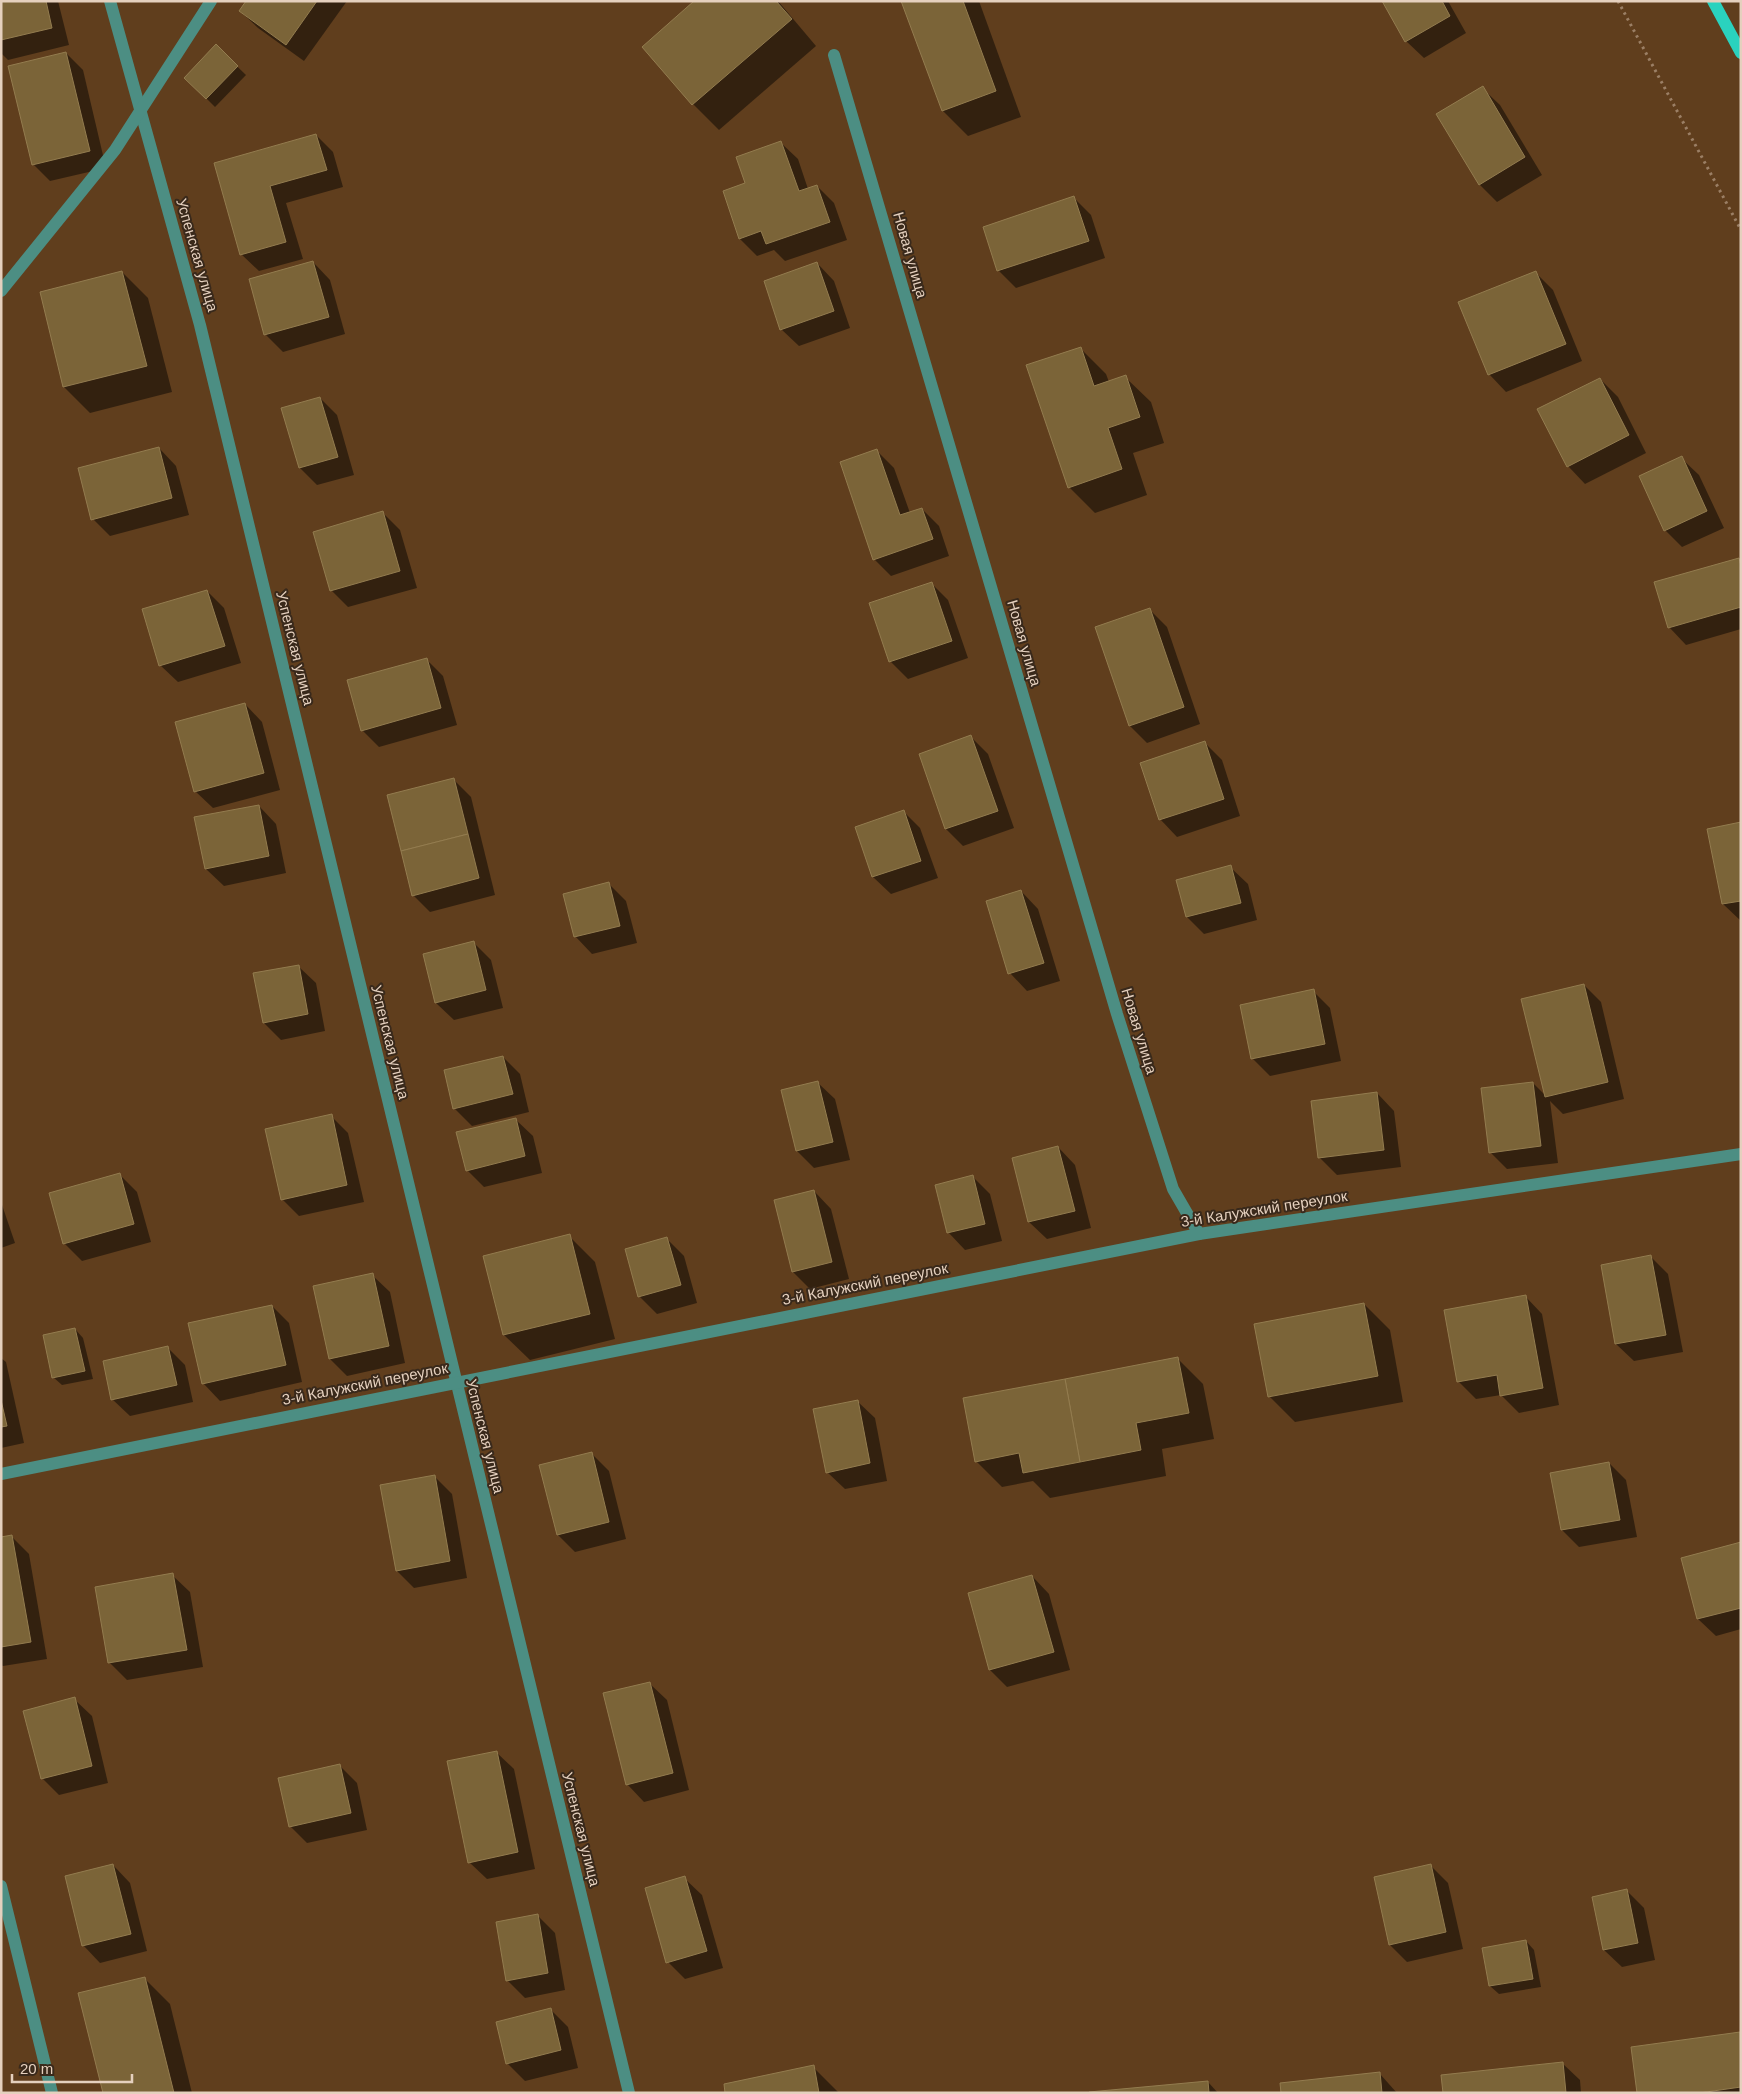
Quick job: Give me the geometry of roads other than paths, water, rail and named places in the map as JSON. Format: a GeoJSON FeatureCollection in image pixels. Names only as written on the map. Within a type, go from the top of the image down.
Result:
{"type":"FeatureCollection","features":[{"type":"Feature","properties":{"kind":"main road"},"geometry":{"type":"LineString","coordinates":[[1712,1],[1741,54]]}},
{"type":"Feature","properties":{"kind":"street","name":"Успенская улица"},"geometry":{"type":"LineString","coordinates":[[110,1],[200,325],[455,1383],[629,2093]]}},
{"type":"Feature","properties":{"kind":"street"},"geometry":{"type":"LineString","coordinates":[[1,291],[115,150],[211,1]]}},
{"type":"Feature","properties":{"kind":"street","name":"Новая улица"},"geometry":{"type":"LineString","coordinates":[[834,55],[1116,1014],[1173,1189],[1199,1234]]}},
{"type":"Feature","properties":{"kind":"street","name":"3-й Калужский переулок"},"geometry":{"type":"LineString","coordinates":[[1,1474],[1199,1234],[1741,1154]]}},
{"type":"Feature","properties":{"kind":"street"},"geometry":{"type":"LineString","coordinates":[[1,1886],[52,2093]]}}]}
